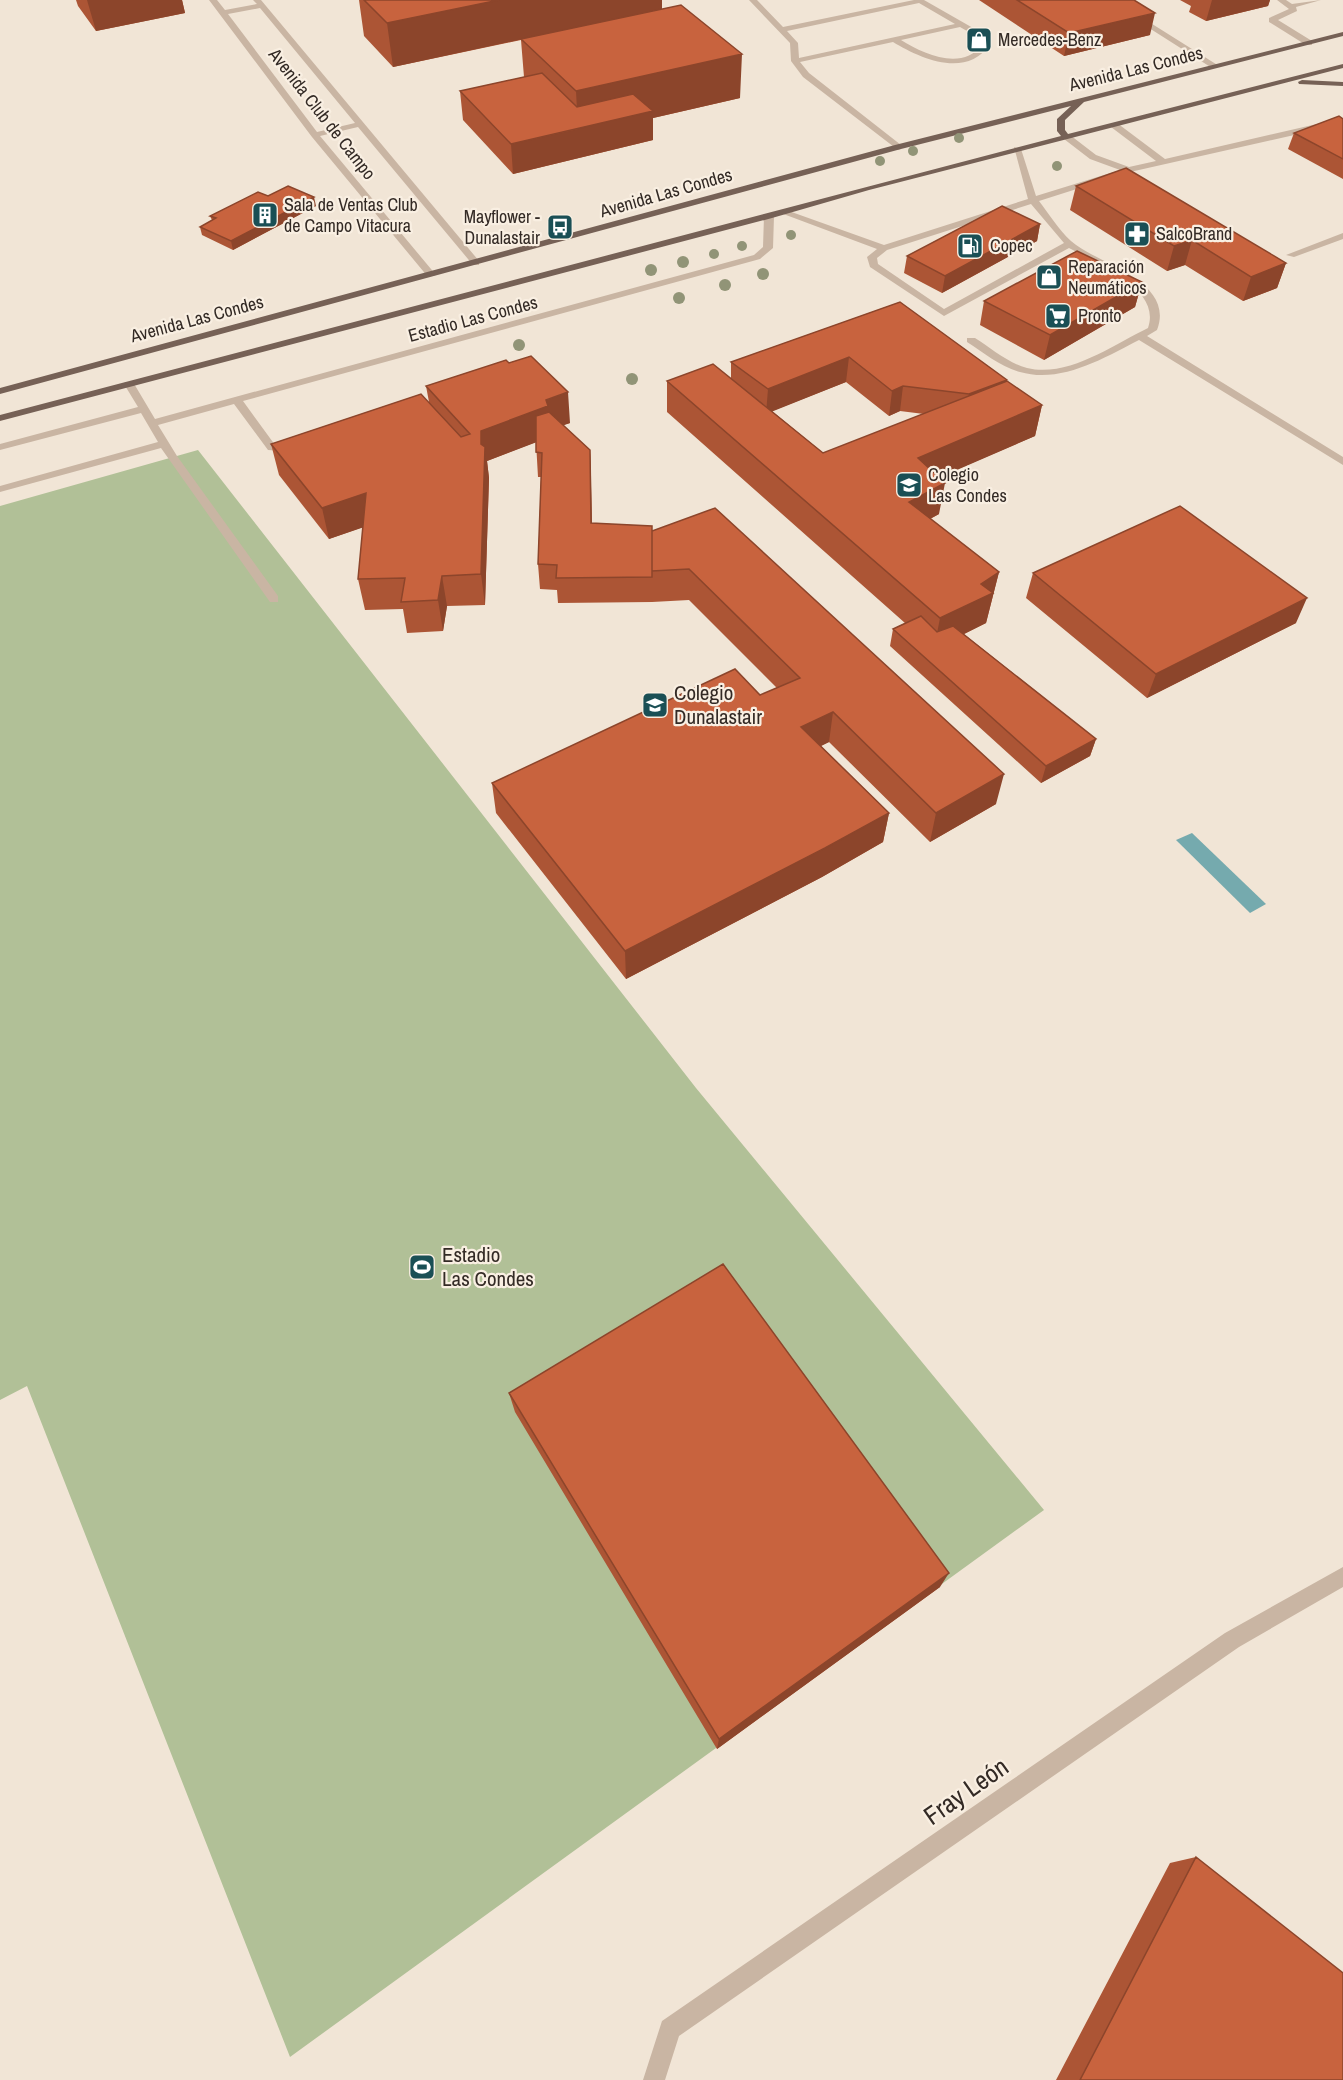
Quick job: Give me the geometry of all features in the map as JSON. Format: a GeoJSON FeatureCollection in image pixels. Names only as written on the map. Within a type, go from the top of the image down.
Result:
{"type":"FeatureCollection","features":[{"type":"Feature","properties":{"kind":"main road","name":"Avenida Las Condes"},"geometry":{"type":"LineString","coordinates":[[0,391],[177,341],[476,263],[898,147],[1343,34]]}},
{"type":"Feature","properties":{"kind":"main road"},"geometry":{"type":"LineString","coordinates":[[0,418],[1017,149],[1343,66]]}},
{"type":"Feature","properties":{"kind":"main road"},"geometry":{"type":"LineString","coordinates":[[1287,81],[1343,84]]}},
{"type":"Feature","properties":{"kind":"main road"},"geometry":{"type":"LineString","coordinates":[[1066,137],[1061,131],[1061,119],[1082,100]]}},
{"type":"Feature","properties":{"kind":"street","name":"Avenida Club de Campo"},"geometry":{"type":"LineString","coordinates":[[213,0],[315,135],[431,275]]}},
{"type":"Feature","properties":{"kind":"street"},"geometry":{"type":"LineString","coordinates":[[753,0],[794,43],[795,61],[806,75],[898,147]]}},
{"type":"Feature","properties":{"kind":"street"},"geometry":{"type":"LineString","coordinates":[[781,30],[920,0],[984,38],[986,44],[975,57],[952,60],[927,57],[893,39]]}},
{"type":"Feature","properties":{"kind":"street"},"geometry":{"type":"LineString","coordinates":[[1109,0],[1215,66]]}},
{"type":"Feature","properties":{"kind":"street"},"geometry":{"type":"LineString","coordinates":[[1281,0],[1293,6],[1317,0]]}},
{"type":"Feature","properties":{"kind":"street","name":"Avenida Club de Campo"},"geometry":{"type":"LineString","coordinates":[[259,3],[476,263]]}},
{"type":"Feature","properties":{"kind":"street"},"geometry":{"type":"LineString","coordinates":[[222,13],[259,3]]}},
{"type":"Feature","properties":{"kind":"street"},"geometry":{"type":"LineString","coordinates":[[1293,6],[1294,9],[1290,12],[1275,16],[1272,20],[1309,43]]}},
{"type":"Feature","properties":{"kind":"street"},"geometry":{"type":"LineString","coordinates":[[795,61],[961,25]]}},
{"type":"Feature","properties":{"kind":"street"},"geometry":{"type":"LineString","coordinates":[[1069,244],[944,313],[873,265],[872,257],[884,248],[1128,170],[1343,121]]}},
{"type":"Feature","properties":{"kind":"street"},"geometry":{"type":"LineString","coordinates":[[315,135],[359,124]]}},
{"type":"Feature","properties":{"kind":"street"},"geometry":{"type":"LineString","coordinates":[[1114,125],[1163,162]]}},
{"type":"Feature","properties":{"kind":"street"},"geometry":{"type":"LineString","coordinates":[[1066,137],[1093,157],[1128,170]]}},
{"type":"Feature","properties":{"kind":"street"},"geometry":{"type":"LineString","coordinates":[[971,340],[1020,369],[1038,374],[1064,370],[1152,330],[1156,314],[1150,298],[1136,282],[1069,244],[1033,200],[1017,149]]}},
{"type":"Feature","properties":{"kind":"street"},"geometry":{"type":"LineString","coordinates":[[783,212],[884,248]]}},
{"type":"Feature","properties":{"kind":"street","name":"Estadio Las Condes"},"geometry":{"type":"LineString","coordinates":[[152,423],[757,257],[768,248],[769,216]]}},
{"type":"Feature","properties":{"kind":"street"},"geometry":{"type":"LineString","coordinates":[[1291,255],[1343,236]]}},
{"type":"Feature","properties":{"kind":"street"},"geometry":{"type":"LineString","coordinates":[[1140,336],[1343,462]]}},
{"type":"Feature","properties":{"kind":"street"},"geometry":{"type":"LineString","coordinates":[[129,384],[164,444],[274,599]]}},
{"type":"Feature","properties":{"kind":"street"},"geometry":{"type":"LineString","coordinates":[[237,400],[272,448],[283,451],[306,445]]}},
{"type":"Feature","properties":{"kind":"street"},"geometry":{"type":"LineString","coordinates":[[0,447],[144,409]]}},
{"type":"Feature","properties":{"kind":"street"},"geometry":{"type":"LineString","coordinates":[[0,489],[164,444]]}},
{"type":"Feature","properties":{"kind":"street","name":"Fray León"},"geometry":{"type":"LineString","coordinates":[[654,2080],[670,2029],[1232,1640],[1343,1576]]}},
{"type":"Feature","properties":{"kind":"green space","name":"Estadio Las Condes"},"geometry":{"type":"Polygon","coordinates":[[[198,450],[696,1088],[1044,1510],[290,2057],[27,1386],[0,1400],[0,506],[198,450]]]}},
{"type":"Feature","properties":{"kind":"water"},"geometry":{"type":"Polygon","coordinates":[[[1192,833],[1266,904],[1250,913],[1176,840],[1192,833]]]}},
{"type":"Feature","properties":{"kind":"building"},"geometry":{"type":"Polygon","coordinates":[[[364,0],[499,0],[387,23],[364,0]]]}},
{"type":"Feature","properties":{"kind":"building"},"geometry":{"type":"Polygon","coordinates":[[[1017,0],[1134,0],[1155,13],[1069,33],[1017,0]]]}},
{"type":"Feature","properties":{"kind":"building"},"geometry":{"type":"Polygon","coordinates":[[[681,5],[742,54],[576,91],[521,39],[681,5]]]}},
{"type":"Feature","properties":{"kind":"building"},"geometry":{"type":"Polygon","coordinates":[[[542,73],[577,107],[633,94],[653,111],[511,144],[460,91],[542,73]]]}},
{"type":"Feature","properties":{"kind":"building"},"geometry":{"type":"Polygon","coordinates":[[[1339,116],[1343,119],[1343,159],[1294,133],[1339,116]]]}},
{"type":"Feature","properties":{"kind":"building"},"geometry":{"type":"Polygon","coordinates":[[[1126,168],[1286,263],[1251,277],[1192,240],[1174,246],[1076,186],[1126,168]]]}},
{"type":"Feature","properties":{"kind":"building","name":"Sala de Ventas Club de Campo Vitacura"},"geometry":{"type":"Polygon","coordinates":[[[288,186],[314,197],[231,241],[200,227],[216,218],[210,216],[258,192],[268,196],[288,186]]]}},
{"type":"Feature","properties":{"kind":"building"},"geometry":{"type":"Polygon","coordinates":[[[1002,206],[1040,224],[945,276],[907,256],[1002,206]]]}},
{"type":"Feature","properties":{"kind":"building"},"geometry":{"type":"Polygon","coordinates":[[[1077,251],[1142,282],[1050,335],[984,301],[1077,251]]]}},
{"type":"Feature","properties":{"kind":"building"},"geometry":{"type":"Polygon","coordinates":[[[900,302],[1007,380],[969,394],[903,386],[892,391],[849,357],[768,389],[731,362],[900,302]]]}},
{"type":"Feature","properties":{"kind":"building"},"geometry":{"type":"Polygon","coordinates":[[[531,356],[568,392],[546,400],[548,406],[481,431],[481,444],[485,447],[481,574],[442,576],[438,600],[401,602],[405,578],[358,579],[366,493],[322,508],[271,444],[421,394],[461,437],[470,434],[426,386],[506,360],[509,363],[531,356]]]}},
{"type":"Feature","properties":{"kind":"building"},"geometry":{"type":"Polygon","coordinates":[[[713,364],[823,453],[1007,381],[1042,405],[918,458],[945,483],[909,502],[999,572],[981,584],[993,593],[940,618],[667,381],[713,364]]]}},
{"type":"Feature","properties":{"kind":"building"},"geometry":{"type":"Polygon","coordinates":[[[549,412],[590,450],[591,523],[652,526],[652,577],[556,578],[557,565],[538,564],[542,453],[536,452],[536,416],[549,412]]]}},
{"type":"Feature","properties":{"kind":"building"},"geometry":{"type":"Polygon","coordinates":[[[1180,506],[1307,598],[1156,674],[1033,573],[1180,506]]]}},
{"type":"Feature","properties":{"kind":"building"},"geometry":{"type":"Polygon","coordinates":[[[715,508],[1004,774],[936,813],[833,712],[801,727],[889,813],[625,951],[492,783],[735,669],[760,695],[800,678],[689,569],[652,571],[652,531],[715,508]]]}},
{"type":"Feature","properties":{"kind":"building"},"geometry":{"type":"Polygon","coordinates":[[[921,616],[937,632],[953,626],[1096,739],[1046,766],[893,629],[921,616]]]}},
{"type":"Feature","properties":{"kind":"building"},"geometry":{"type":"Polygon","coordinates":[[[723,1264],[949,1573],[719,1739],[509,1393],[723,1264]]]}},
{"type":"Feature","properties":{"kind":"building"},"geometry":{"type":"Polygon","coordinates":[[[1196,1857],[1343,1973],[1343,2080],[1080,2080],[1196,1857]]]}},
{"type":"Feature","properties":{"kind":"place","name":"Mercedes-Benz"},"geometry":{"type":"Point","coordinates":[979,40]}},
{"type":"Feature","properties":{"kind":"place","name":"Sala de Ventas Club de Campo Vitacura"},"geometry":{"type":"Point","coordinates":[265,215]}},
{"type":"Feature","properties":{"kind":"place","name":"Mayflower - Dunalastair"},"geometry":{"type":"Point","coordinates":[560,227]}},
{"type":"Feature","properties":{"kind":"place","name":"SalcoBrand"},"geometry":{"type":"Point","coordinates":[1137,234]}},
{"type":"Feature","properties":{"kind":"place","name":"Copec"},"geometry":{"type":"Point","coordinates":[970,246]}},
{"type":"Feature","properties":{"kind":"place","name":"Reparación Neumáticos"},"geometry":{"type":"Point","coordinates":[1049,277]}},
{"type":"Feature","properties":{"kind":"place","name":"Pronto"},"geometry":{"type":"Point","coordinates":[1058,316]}},
{"type":"Feature","properties":{"kind":"place","name":"Colegio Las Condes"},"geometry":{"type":"Point","coordinates":[909,485]}},
{"type":"Feature","properties":{"kind":"place","name":"Colegio Dunalastair"},"geometry":{"type":"Point","coordinates":[655,705]}},
{"type":"Feature","properties":{"kind":"place","name":"Estadio Las Condes"},"geometry":{"type":"Point","coordinates":[422,1267]}}]}
